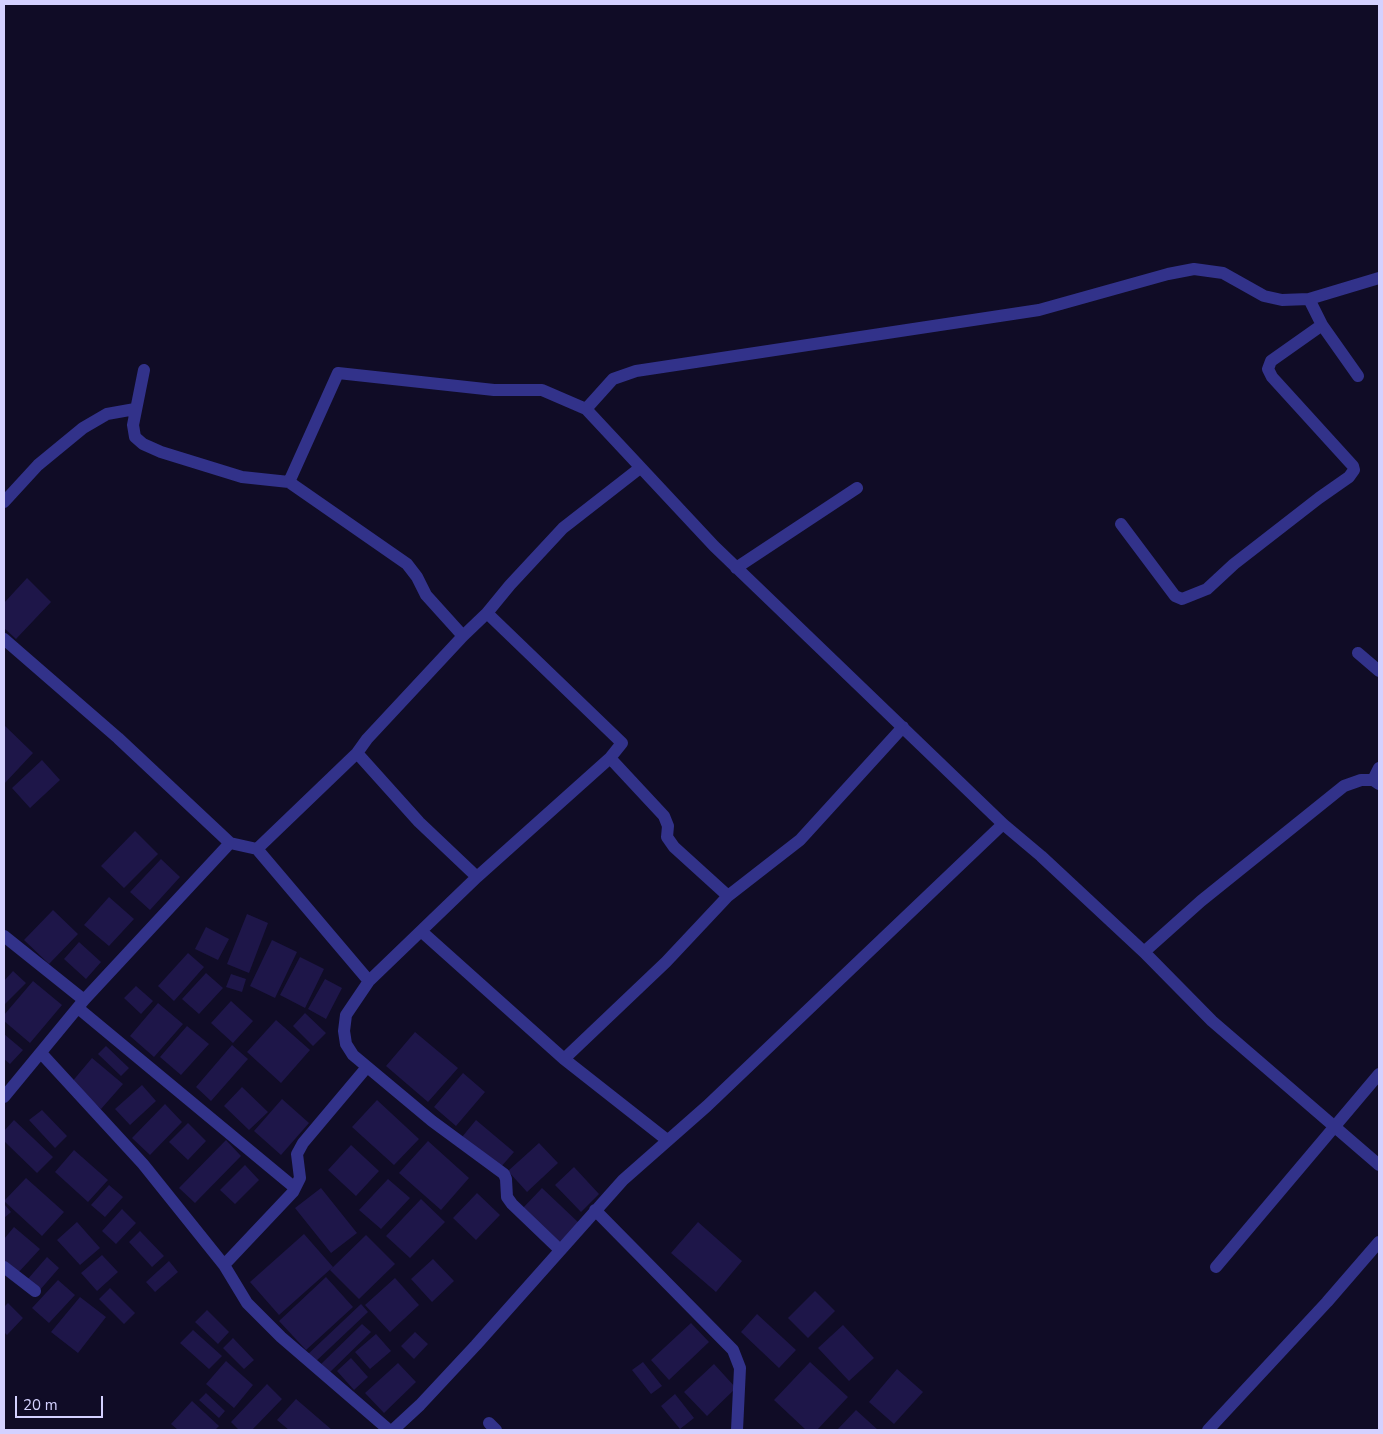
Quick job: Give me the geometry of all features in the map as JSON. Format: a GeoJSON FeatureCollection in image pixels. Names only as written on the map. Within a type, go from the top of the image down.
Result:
{"type":"FeatureCollection","features":[{"type":"Feature","properties":{"kind":"street"},"geometry":{"type":"LineString","coordinates":[[586,409],[613,379],[636,372],[1039,310],[1168,274],[1194,269],[1223,273],[1264,296],[1282,300],[1309,299],[1379,278]]}},
{"type":"Feature","properties":{"kind":"street"},"geometry":{"type":"LineString","coordinates":[[1309,299],[1322,325],[1358,376]]}},
{"type":"Feature","properties":{"kind":"street"},"geometry":{"type":"LineString","coordinates":[[1121,524],[1175,596],[1182,599],[1206,589],[1234,564],[1349,477],[1354,470],[1353,466],[1272,377],[1268,369],[1270,361],[1322,325]]}},
{"type":"Feature","properties":{"kind":"street"},"geometry":{"type":"LineString","coordinates":[[144,370],[133,425],[135,437],[143,444],[161,452],[242,477],[289,482],[407,564],[417,577],[426,595],[463,636]]}},
{"type":"Feature","properties":{"kind":"street"},"geometry":{"type":"LineString","coordinates":[[289,482],[338,373],[494,390],[542,390],[586,409],[736,568],[1003,824],[1041,856],[1144,952],[1212,1021],[1379,1165]]}},
{"type":"Feature","properties":{"kind":"street"},"geometry":{"type":"LineString","coordinates":[[4,502],[38,465],[83,428],[106,414],[135,409]]}},
{"type":"Feature","properties":{"kind":"street"},"geometry":{"type":"LineString","coordinates":[[257,850],[357,753],[463,636],[487,614],[510,584],[563,528],[640,468]]}},
{"type":"Feature","properties":{"kind":"street"},"geometry":{"type":"LineString","coordinates":[[736,568],[857,488]]}},
{"type":"Feature","properties":{"kind":"street"},"geometry":{"type":"LineString","coordinates":[[487,614],[622,743],[610,758],[476,878],[369,982],[346,1015],[344,1031],[346,1044],[353,1055],[432,1121],[504,1174],[507,1198],[560,1250]]}},
{"type":"Feature","properties":{"kind":"street"},"geometry":{"type":"LineString","coordinates":[[4,639],[118,738],[230,843],[257,850],[369,982]]}},
{"type":"Feature","properties":{"kind":"street"},"geometry":{"type":"LineString","coordinates":[[1358,653],[1379,671]]}},
{"type":"Feature","properties":{"kind":"street"},"geometry":{"type":"LineString","coordinates":[[564,1059],[666,962],[728,896],[800,840],[903,727]]}},
{"type":"Feature","properties":{"kind":"street"},"geometry":{"type":"LineString","coordinates":[[357,753],[418,822],[476,878]]}},
{"type":"Feature","properties":{"kind":"street"},"geometry":{"type":"LineString","coordinates":[[610,758],[664,816],[668,826],[667,837],[674,847],[728,896]]}},
{"type":"Feature","properties":{"kind":"street"},"geometry":{"type":"LineString","coordinates":[[1144,952],[1201,901],[1344,786],[1361,780],[1376,782],[1379,768]]}},
{"type":"Feature","properties":{"kind":"street"},"geometry":{"type":"LineString","coordinates":[[393,1430],[420,1405],[476,1345],[623,1180],[707,1106],[1003,824]]}},
{"type":"Feature","properties":{"kind":"street"},"geometry":{"type":"LineString","coordinates":[[4,1097],[81,1004],[230,843]]}},
{"type":"Feature","properties":{"kind":"street"},"geometry":{"type":"LineString","coordinates":[[421,931],[564,1059],[667,1140]]}},
{"type":"Feature","properties":{"kind":"street"},"geometry":{"type":"LineString","coordinates":[[4,936],[295,1188]]}},
{"type":"Feature","properties":{"kind":"street"},"geometry":{"type":"LineString","coordinates":[[41,1053],[143,1164],[224,1265],[247,1303],[274,1330],[390,1430]]}},
{"type":"Feature","properties":{"kind":"street"},"geometry":{"type":"LineString","coordinates":[[224,1265],[295,1188],[300,1178],[297,1154],[303,1143],[367,1067]]}},
{"type":"Feature","properties":{"kind":"street"},"geometry":{"type":"LineString","coordinates":[[1216,1267],[1379,1074]]}},
{"type":"Feature","properties":{"kind":"street"},"geometry":{"type":"LineString","coordinates":[[595,1210],[733,1350],[740,1368],[737,1430]]}},
{"type":"Feature","properties":{"kind":"street"},"geometry":{"type":"LineString","coordinates":[[1208,1430],[1327,1302],[1379,1242]]}},
{"type":"Feature","properties":{"kind":"street"},"geometry":{"type":"LineString","coordinates":[[4,1266],[35,1291]]}},
{"type":"Feature","properties":{"kind":"building"},"geometry":{"type":"Polygon","coordinates":[[[27,578],[51,602],[16,639],[4,628],[4,603],[27,578]]]}},
{"type":"Feature","properties":{"kind":"building"},"geometry":{"type":"Polygon","coordinates":[[[4,725],[33,753],[4,784],[4,725]]]}},
{"type":"Feature","properties":{"kind":"building"},"geometry":{"type":"Polygon","coordinates":[[[42,760],[60,780],[30,808],[12,788],[42,760]]]}},
{"type":"Feature","properties":{"kind":"building"},"geometry":{"type":"Polygon","coordinates":[[[135,831],[158,854],[124,888],[101,866],[135,831]]]}},
{"type":"Feature","properties":{"kind":"building"},"geometry":{"type":"Polygon","coordinates":[[[161,859],[180,877],[150,910],[130,892],[161,859]]]}},
{"type":"Feature","properties":{"kind":"building"},"geometry":{"type":"Polygon","coordinates":[[[109,897],[134,919],[109,946],[84,925],[109,897]]]}},
{"type":"Feature","properties":{"kind":"building"},"geometry":{"type":"Polygon","coordinates":[[[53,910],[78,934],[49,964],[24,940],[53,910]]]}},
{"type":"Feature","properties":{"kind":"building"},"geometry":{"type":"Polygon","coordinates":[[[247,914],[268,923],[249,973],[227,964],[247,914]]]}},
{"type":"Feature","properties":{"kind":"building"},"geometry":{"type":"Polygon","coordinates":[[[206,927],[229,939],[218,960],[195,949],[206,927]]]}},
{"type":"Feature","properties":{"kind":"building"},"geometry":{"type":"Polygon","coordinates":[[[272,940],[297,952],[275,998],[250,986],[272,940]]]}},
{"type":"Feature","properties":{"kind":"building"},"geometry":{"type":"Polygon","coordinates":[[[79,942],[101,962],[86,979],[64,959],[79,942]]]}},
{"type":"Feature","properties":{"kind":"building"},"geometry":{"type":"Polygon","coordinates":[[[188,953],[204,967],[174,1001],[158,986],[188,953]]]}},
{"type":"Feature","properties":{"kind":"building"},"geometry":{"type":"Polygon","coordinates":[[[300,957],[324,969],[305,1008],[280,995],[300,957]]]}},
{"type":"Feature","properties":{"kind":"building"},"geometry":{"type":"Polygon","coordinates":[[[13,971],[26,983],[4,1005],[4,981],[13,971]]]}},
{"type":"Feature","properties":{"kind":"building"},"geometry":{"type":"Polygon","coordinates":[[[206,973],[223,988],[199,1014],[182,999],[206,973]]]}},
{"type":"Feature","properties":{"kind":"building"},"geometry":{"type":"Polygon","coordinates":[[[231,974],[246,979],[242,992],[226,987],[231,974]]]}},
{"type":"Feature","properties":{"kind":"building"},"geometry":{"type":"Polygon","coordinates":[[[325,979],[342,988],[326,1019],[308,1009],[325,979]]]}},
{"type":"Feature","properties":{"kind":"building"},"geometry":{"type":"Polygon","coordinates":[[[33,981],[62,1005],[30,1043],[4,1021],[4,1015],[33,981]]]}},
{"type":"Feature","properties":{"kind":"building"},"geometry":{"type":"Polygon","coordinates":[[[136,986],[153,1001],[141,1014],[124,998],[136,986]]]}},
{"type":"Feature","properties":{"kind":"building"},"geometry":{"type":"Polygon","coordinates":[[[231,1001],[253,1021],[233,1043],[211,1023],[231,1001]]]}},
{"type":"Feature","properties":{"kind":"building"},"geometry":{"type":"Polygon","coordinates":[[[158,1003],[183,1024],[154,1057],[130,1036],[158,1003]]]}},
{"type":"Feature","properties":{"kind":"building"},"geometry":{"type":"Polygon","coordinates":[[[305,1013],[326,1033],[313,1046],[293,1026],[305,1013]]]}},
{"type":"Feature","properties":{"kind":"building"},"geometry":{"type":"Polygon","coordinates":[[[276,1020],[310,1050],[281,1083],[247,1052],[276,1020]]]}},
{"type":"Feature","properties":{"kind":"building"},"geometry":{"type":"Polygon","coordinates":[[[187,1026],[209,1044],[181,1075],[160,1057],[187,1026]]]}},
{"type":"Feature","properties":{"kind":"building"},"geometry":{"type":"Polygon","coordinates":[[[415,1032],[458,1068],[428,1102],[386,1066],[415,1032]]]}},
{"type":"Feature","properties":{"kind":"building"},"geometry":{"type":"Polygon","coordinates":[[[4,1034],[23,1050],[10,1064],[4,1059],[4,1034]]]}},
{"type":"Feature","properties":{"kind":"building"},"geometry":{"type":"Polygon","coordinates":[[[232,1045],[248,1059],[211,1101],[196,1087],[232,1045]]]}},
{"type":"Feature","properties":{"kind":"building"},"geometry":{"type":"Polygon","coordinates":[[[106,1046],[129,1068],[121,1076],[98,1054],[106,1046]]]}},
{"type":"Feature","properties":{"kind":"building"},"geometry":{"type":"Polygon","coordinates":[[[92,1058],[123,1084],[101,1109],[71,1083],[92,1058]]]}},
{"type":"Feature","properties":{"kind":"building"},"geometry":{"type":"Polygon","coordinates":[[[463,1073],[485,1092],[456,1126],[434,1107],[463,1073]]]}},
{"type":"Feature","properties":{"kind":"building"},"geometry":{"type":"Polygon","coordinates":[[[142,1085],[156,1101],[130,1125],[115,1109],[142,1085]]]}},
{"type":"Feature","properties":{"kind":"building"},"geometry":{"type":"Polygon","coordinates":[[[242,1087],[268,1112],[249,1130],[224,1106],[242,1087]]]}},
{"type":"Feature","properties":{"kind":"building"},"geometry":{"type":"Polygon","coordinates":[[[282,1099],[309,1123],[281,1155],[254,1131],[282,1099]]]}},
{"type":"Feature","properties":{"kind":"building"},"geometry":{"type":"Polygon","coordinates":[[[377,1100],[419,1139],[394,1165],[352,1127],[377,1100]]]}},
{"type":"Feature","properties":{"kind":"building"},"geometry":{"type":"Polygon","coordinates":[[[165,1104],[182,1122],[150,1155],[132,1138],[165,1104]]]}},
{"type":"Feature","properties":{"kind":"building"},"geometry":{"type":"Polygon","coordinates":[[[42,1110],[67,1136],[55,1148],[29,1120],[42,1110]]]}},
{"type":"Feature","properties":{"kind":"building"},"geometry":{"type":"Polygon","coordinates":[[[14,1120],[53,1157],[37,1173],[4,1141],[4,1131],[14,1120]]]}},
{"type":"Feature","properties":{"kind":"building"},"geometry":{"type":"Polygon","coordinates":[[[476,1120],[514,1152],[500,1168],[462,1137],[476,1120]]]}},
{"type":"Feature","properties":{"kind":"building"},"geometry":{"type":"Polygon","coordinates":[[[188,1123],[206,1141],[188,1160],[169,1142],[188,1123]]]}},
{"type":"Feature","properties":{"kind":"building"},"geometry":{"type":"Polygon","coordinates":[[[226,1140],[241,1156],[195,1203],[179,1188],[226,1140]]]}},
{"type":"Feature","properties":{"kind":"building"},"geometry":{"type":"Polygon","coordinates":[[[428,1141],[469,1178],[441,1210],[399,1173],[428,1141]]]}},
{"type":"Feature","properties":{"kind":"building"},"geometry":{"type":"Polygon","coordinates":[[[539,1143],[558,1163],[527,1192],[508,1171],[539,1143]]]}},
{"type":"Feature","properties":{"kind":"building"},"geometry":{"type":"Polygon","coordinates":[[[351,1145],[379,1171],[356,1196],[328,1170],[351,1145]]]}},
{"type":"Feature","properties":{"kind":"building"},"geometry":{"type":"Polygon","coordinates":[[[74,1150],[108,1180],[88,1202],[55,1172],[74,1150]]]}},
{"type":"Feature","properties":{"kind":"building"},"geometry":{"type":"Polygon","coordinates":[[[245,1165],[259,1180],[235,1204],[220,1190],[245,1165]]]}},
{"type":"Feature","properties":{"kind":"building"},"geometry":{"type":"Polygon","coordinates":[[[574,1167],[599,1194],[581,1212],[555,1185],[574,1167]]]}},
{"type":"Feature","properties":{"kind":"building"},"geometry":{"type":"Polygon","coordinates":[[[26,1178],[64,1212],[42,1236],[4,1201],[26,1178]]]}},
{"type":"Feature","properties":{"kind":"building"},"geometry":{"type":"Polygon","coordinates":[[[388,1179],[410,1198],[381,1229],[359,1210],[388,1179]]]}},
{"type":"Feature","properties":{"kind":"building"},"geometry":{"type":"Polygon","coordinates":[[[109,1185],[123,1197],[105,1217],[91,1205],[109,1185]]]}},
{"type":"Feature","properties":{"kind":"building"},"geometry":{"type":"Polygon","coordinates":[[[321,1188],[357,1233],[331,1253],[295,1208],[321,1188]]]}},
{"type":"Feature","properties":{"kind":"building"},"geometry":{"type":"Polygon","coordinates":[[[542,1188],[579,1223],[558,1245],[521,1210],[542,1188]]]}},
{"type":"Feature","properties":{"kind":"building"},"geometry":{"type":"Polygon","coordinates":[[[477,1193],[500,1215],[476,1240],[453,1218],[477,1193]]]}},
{"type":"Feature","properties":{"kind":"building"},"geometry":{"type":"Polygon","coordinates":[[[421,1199],[445,1222],[410,1258],[386,1236],[421,1199]]]}},
{"type":"Feature","properties":{"kind":"building"},"geometry":{"type":"Polygon","coordinates":[[[4,1204],[11,1212],[4,1218],[4,1204]]]}},
{"type":"Feature","properties":{"kind":"building"},"geometry":{"type":"Polygon","coordinates":[[[122,1209],[136,1223],[116,1244],[102,1231],[122,1209]]]}},
{"type":"Feature","properties":{"kind":"building"},"geometry":{"type":"Polygon","coordinates":[[[77,1222],[100,1248],[80,1265],[57,1240],[77,1222]]]}},
{"type":"Feature","properties":{"kind":"building"},"geometry":{"type":"Polygon","coordinates":[[[698,1222],[742,1261],[716,1292],[671,1253],[698,1222]]]}},
{"type":"Feature","properties":{"kind":"building"},"geometry":{"type":"Polygon","coordinates":[[[14,1227],[40,1249],[17,1274],[4,1263],[4,1239],[14,1227]]]}},
{"type":"Feature","properties":{"kind":"building"},"geometry":{"type":"Polygon","coordinates":[[[140,1231],[164,1256],[152,1267],[129,1242],[140,1231]]]}},
{"type":"Feature","properties":{"kind":"building"},"geometry":{"type":"Polygon","coordinates":[[[304,1234],[333,1267],[279,1315],[250,1282],[304,1234]]]}},
{"type":"Feature","properties":{"kind":"building"},"geometry":{"type":"Polygon","coordinates":[[[366,1235],[395,1264],[359,1299],[330,1270],[366,1235]]]}},
{"type":"Feature","properties":{"kind":"building"},"geometry":{"type":"Polygon","coordinates":[[[102,1255],[118,1272],[97,1291],[81,1273],[102,1255]]]}},
{"type":"Feature","properties":{"kind":"building"},"geometry":{"type":"Polygon","coordinates":[[[47,1257],[59,1268],[39,1291],[27,1280],[47,1257]]]}},
{"type":"Feature","properties":{"kind":"building"},"geometry":{"type":"Polygon","coordinates":[[[433,1259],[454,1281],[432,1302],[411,1279],[433,1259]]]}},
{"type":"Feature","properties":{"kind":"building"},"geometry":{"type":"Polygon","coordinates":[[[169,1261],[178,1272],[155,1292],[146,1282],[169,1261]]]}},
{"type":"Feature","properties":{"kind":"building"},"geometry":{"type":"Polygon","coordinates":[[[326,1277],[353,1307],[306,1350],[279,1321],[326,1277]]]}},
{"type":"Feature","properties":{"kind":"building"},"geometry":{"type":"Polygon","coordinates":[[[395,1278],[419,1305],[390,1332],[365,1305],[395,1278]]]}},
{"type":"Feature","properties":{"kind":"building"},"geometry":{"type":"Polygon","coordinates":[[[58,1280],[75,1295],[49,1323],[32,1308],[58,1280]]]}},
{"type":"Feature","properties":{"kind":"building"},"geometry":{"type":"Polygon","coordinates":[[[110,1288],[135,1313],[124,1324],[99,1299],[110,1288]]]}},
{"type":"Feature","properties":{"kind":"building"},"geometry":{"type":"Polygon","coordinates":[[[815,1291],[835,1311],[808,1338],[788,1318],[815,1291]]]}},
{"type":"Feature","properties":{"kind":"building"},"geometry":{"type":"Polygon","coordinates":[[[80,1297],[106,1317],[78,1353],[51,1332],[80,1297]]]}},
{"type":"Feature","properties":{"kind":"building"},"geometry":{"type":"Polygon","coordinates":[[[8,1303],[23,1318],[7,1335],[4,1332],[4,1307],[8,1303]]]}},
{"type":"Feature","properties":{"kind":"building"},"geometry":{"type":"Polygon","coordinates":[[[361,1304],[368,1312],[313,1364],[306,1356],[361,1304]]]}},
{"type":"Feature","properties":{"kind":"building"},"geometry":{"type":"Polygon","coordinates":[[[207,1310],[229,1332],[218,1344],[195,1322],[207,1310]]]}},
{"type":"Feature","properties":{"kind":"building"},"geometry":{"type":"Polygon","coordinates":[[[757,1314],[796,1350],[779,1368],[741,1332],[757,1314]]]}},
{"type":"Feature","properties":{"kind":"building"},"geometry":{"type":"Polygon","coordinates":[[[691,1323],[709,1342],[669,1380],[651,1360],[691,1323]]]}},
{"type":"Feature","properties":{"kind":"building"},"geometry":{"type":"Polygon","coordinates":[[[362,1324],[371,1332],[328,1374],[319,1366],[362,1324]]]}},
{"type":"Feature","properties":{"kind":"building"},"geometry":{"type":"Polygon","coordinates":[[[843,1325],[874,1358],[849,1381],[818,1348],[843,1325]]]}},
{"type":"Feature","properties":{"kind":"building"},"geometry":{"type":"Polygon","coordinates":[[[193,1330],[222,1356],[209,1369],[180,1343],[193,1330]]]}},
{"type":"Feature","properties":{"kind":"building"},"geometry":{"type":"Polygon","coordinates":[[[415,1332],[428,1344],[414,1359],[401,1346],[415,1332]]]}},
{"type":"Feature","properties":{"kind":"building"},"geometry":{"type":"Polygon","coordinates":[[[376,1334],[391,1351],[370,1369],[355,1352],[376,1334]]]}},
{"type":"Feature","properties":{"kind":"building"},"geometry":{"type":"Polygon","coordinates":[[[233,1338],[254,1360],[244,1369],[223,1348],[233,1338]]]}},
{"type":"Feature","properties":{"kind":"building"},"geometry":{"type":"Polygon","coordinates":[[[351,1358],[368,1377],[354,1390],[337,1371],[351,1358]]]}},
{"type":"Feature","properties":{"kind":"building"},"geometry":{"type":"Polygon","coordinates":[[[226,1361],[253,1385],[234,1408],[206,1384],[226,1361]]]}},
{"type":"Feature","properties":{"kind":"building"},"geometry":{"type":"Polygon","coordinates":[[[643,1362],[662,1386],[651,1394],[632,1370],[643,1362]]]}},
{"type":"Feature","properties":{"kind":"building"},"geometry":{"type":"Polygon","coordinates":[[[810,1362],[848,1397],[817,1430],[806,1430],[774,1400],[810,1362]]]}},
{"type":"Feature","properties":{"kind":"building"},"geometry":{"type":"Polygon","coordinates":[[[398,1363],[416,1382],[384,1413],[365,1393],[398,1363]]]}},
{"type":"Feature","properties":{"kind":"building"},"geometry":{"type":"Polygon","coordinates":[[[714,1364],[736,1388],[707,1416],[684,1392],[714,1364]]]}},
{"type":"Feature","properties":{"kind":"building"},"geometry":{"type":"Polygon","coordinates":[[[897,1369],[923,1392],[894,1424],[869,1402],[897,1369]]]}},
{"type":"Feature","properties":{"kind":"building"},"geometry":{"type":"Polygon","coordinates":[[[267,1384],[282,1399],[252,1430],[239,1430],[231,1422],[267,1384]]]}},
{"type":"Feature","properties":{"kind":"building"},"geometry":{"type":"Polygon","coordinates":[[[206,1393],[225,1411],[219,1418],[199,1400],[206,1393]]]}},
{"type":"Feature","properties":{"kind":"building"},"geometry":{"type":"Polygon","coordinates":[[[675,1394],[694,1418],[680,1429],[661,1406],[675,1394]]]}},
{"type":"Feature","properties":{"kind":"building"},"geometry":{"type":"Polygon","coordinates":[[[296,1399],[332,1430],[289,1430],[277,1420],[296,1399]]]}},
{"type":"Feature","properties":{"kind":"building"},"geometry":{"type":"Polygon","coordinates":[[[192,1401],[219,1426],[215,1430],[178,1430],[171,1424],[192,1401]]]}},
{"type":"Feature","properties":{"kind":"building"},"geometry":{"type":"Polygon","coordinates":[[[856,1410],[878,1430],[837,1430],[856,1410]]]}}]}
